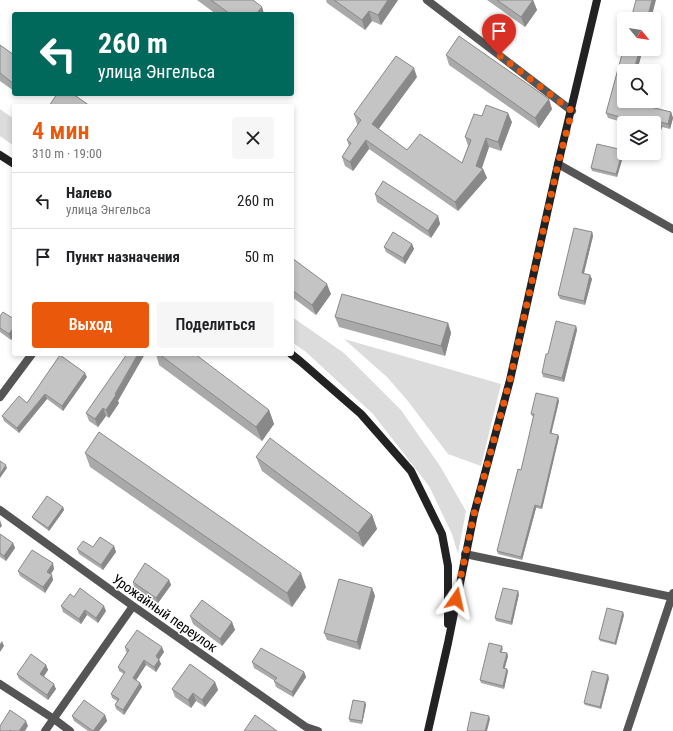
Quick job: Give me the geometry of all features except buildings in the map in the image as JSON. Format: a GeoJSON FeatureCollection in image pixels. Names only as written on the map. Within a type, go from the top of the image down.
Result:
{"type":"FeatureCollection","features":[{"type":"Feature","properties":{"kind":"main road"},"geometry":{"type":"LineString","coordinates":[[428,731],[476,506],[510,380],[558,164],[572,111],[597,0]]}},
{"type":"Feature","properties":{"kind":"main road"},"geometry":{"type":"LineString","coordinates":[[0,155],[12,163]]}},
{"type":"Feature","properties":{"kind":"main road"},"geometry":{"type":"LineString","coordinates":[[294,356],[361,414],[411,471],[442,534],[448,566],[448,643]]}},
{"type":"Feature","properties":{"kind":"street"},"geometry":{"type":"LineString","coordinates":[[427,0],[572,111]]}},
{"type":"Feature","properties":{"kind":"street"},"geometry":{"type":"LineString","coordinates":[[558,164],[673,229]]}},
{"type":"Feature","properties":{"kind":"street"},"geometry":{"type":"LineString","coordinates":[[0,397],[31,356]]}},
{"type":"Feature","properties":{"kind":"street","name":"Урожайный переулок"},"geometry":{"type":"LineString","coordinates":[[0,510],[305,729],[318,731]]}},
{"type":"Feature","properties":{"kind":"street"},"geometry":{"type":"LineString","coordinates":[[465,554],[672,595],[627,731]]}},
{"type":"Feature","properties":{"kind":"street"},"geometry":{"type":"LineString","coordinates":[[45,731],[133,606]]}},
{"type":"Feature","properties":{"kind":"street"},"geometry":{"type":"LineString","coordinates":[[0,684],[70,731]]}},
{"type":"Feature","properties":{"kind":"shaded area"},"geometry":{"type":"Polygon","coordinates":[[[0,109],[12,118],[12,145],[0,136],[0,109]]]}},
{"type":"Feature","properties":{"kind":"shaded area"},"geometry":{"type":"Polygon","coordinates":[[[294,318],[344,353],[401,410],[440,466],[466,511],[458,554],[452,534],[429,486],[373,414],[306,352],[294,343],[294,318]]]}},
{"type":"Feature","properties":{"kind":"shaded area"},"geometry":{"type":"Polygon","coordinates":[[[344,339],[501,384],[481,466],[448,454],[407,400],[387,377],[344,339]]]}},
{"type":"Feature","properties":{"kind":"route"},"geometry":{"type":"LineString","coordinates":[[456,599],[474,514],[510,380],[558,164],[572,111],[499,55]]}}]}
